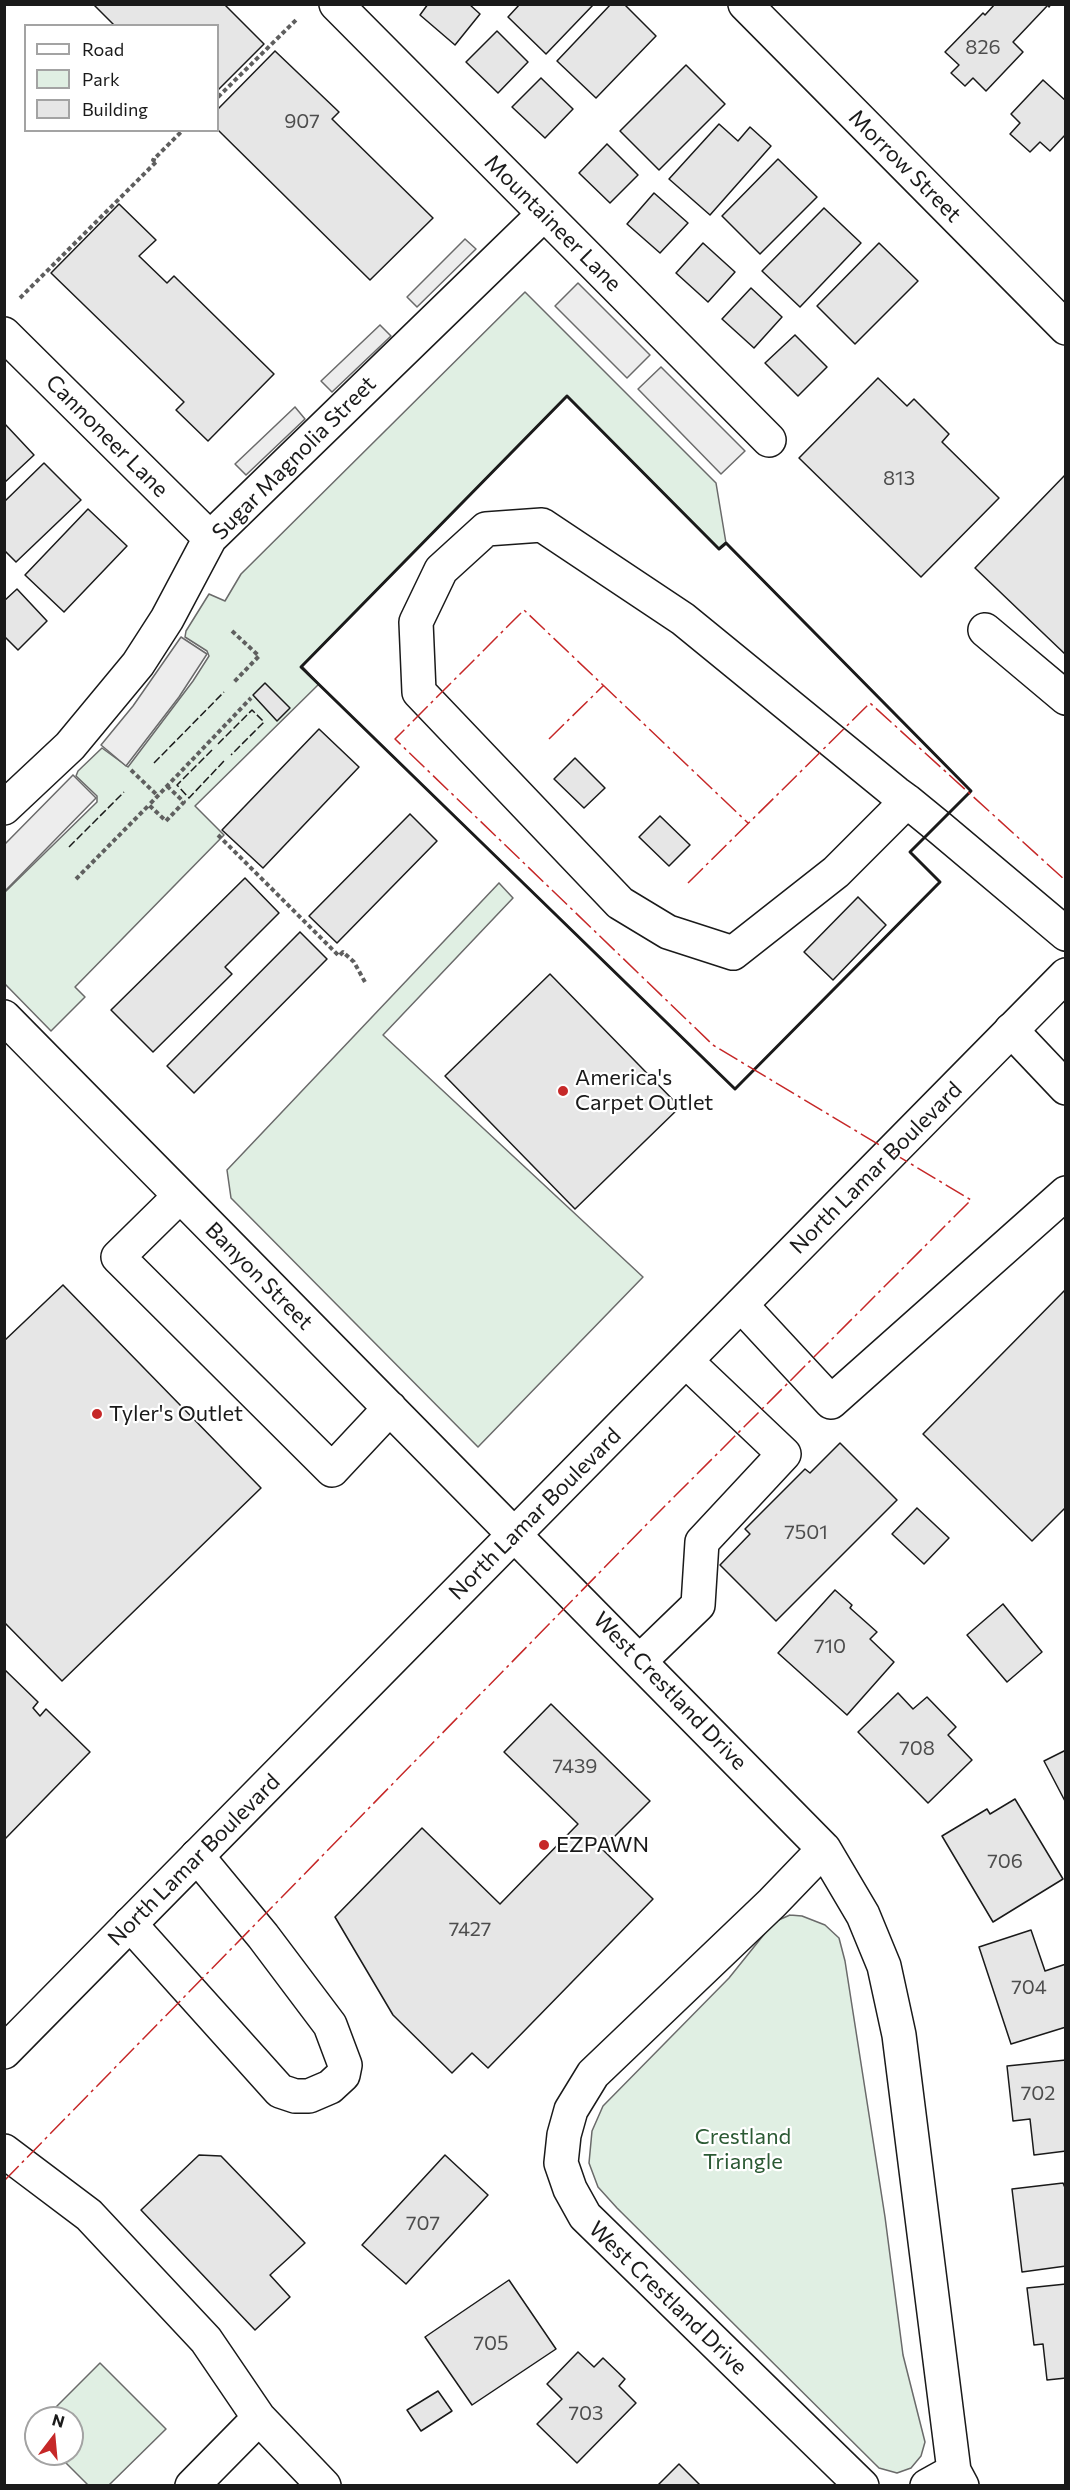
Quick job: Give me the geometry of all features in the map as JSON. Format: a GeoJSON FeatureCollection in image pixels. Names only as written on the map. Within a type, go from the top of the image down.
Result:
{"type":"FeatureCollection","features":[{"type":"Feature","properties":{"kind":"street","name":"Mountaineer Lane"},"geometry":{"type":"LineString","coordinates":[[336,4],[769,440]]}},
{"type":"Feature","properties":{"kind":"street","name":"Morrow Street"},"geometry":{"type":"LineString","coordinates":[[745,4],[1065,328]]}},
{"type":"Feature","properties":{"kind":"street","name":"Sugar Magnolia Street"},"geometry":{"type":"LineString","coordinates":[[4,808],[70,746],[138,664],[167,620],[210,538],[544,214]]}},
{"type":"Feature","properties":{"kind":"street","name":"Cannoneer Lane"},"geometry":{"type":"LineString","coordinates":[[4,334],[210,538]]}},
{"type":"Feature","properties":{"kind":"street"},"geometry":{"type":"LineString","coordinates":[[907,801],[836,872],[733,953],[668,932],[620,903],[419,692],[416,622],[441,570],[486,529],[542,525],[683,619],[907,801],[1065,934]]}},
{"type":"Feature","properties":{"kind":"street"},"geometry":{"type":"LineString","coordinates":[[985,630],[1065,698]]}},
{"type":"Feature","properties":{"kind":"street","name":"North Lamar Boulevard"},"geometry":{"type":"LineString","coordinates":[[4,2052],[1065,975]]}},
{"type":"Feature","properties":{"kind":"street","name":"Banyon Street"},"geometry":{"type":"LineString","coordinates":[[4,1017],[515,1533]]}},
{"type":"Feature","properties":{"kind":"street"},"geometry":{"type":"LineString","coordinates":[[1011,1030],[1065,1088]]}},
{"type":"Feature","properties":{"kind":"street"},"geometry":{"type":"LineString","coordinates":[[741,1305],[831,1402],[1065,1193]]}},
{"type":"Feature","properties":{"kind":"street"},"geometry":{"type":"LineString","coordinates":[[180,1196],[118,1257],[332,1470],[390,1408]]}},
{"type":"Feature","properties":{"kind":"street"},"geometry":{"type":"LineString","coordinates":[[640,1661],[698,1605],[702,1542],[784,1454],[686,1360]]}},
{"type":"Feature","properties":{"kind":"street","name":"West Crestland Drive"},"geometry":{"type":"LineString","coordinates":[[515,1533],[824,1849],[863,1915],[884,1966],[899,2035],[948,2481]]}},
{"type":"Feature","properties":{"kind":"street","name":"West Crestland Drive"},"geometry":{"type":"LineString","coordinates":[[824,1849],[763,1912],[593,2074],[571,2110],[564,2135],[561,2163],[570,2189],[585,2216],[862,2486]]}},
{"type":"Feature","properties":{"kind":"street"},"geometry":{"type":"LineString","coordinates":[[130,1924],[280,2091],[295,2096],[309,2096],[330,2087],[343,2075],[345,2065],[330,2025],[263,1936],[197,1856]]}},
{"type":"Feature","properties":{"kind":"street"},"geometry":{"type":"LineString","coordinates":[[4,2151],[89,2215],[206,2340],[259,2418],[324,2486]]}},
{"type":"Feature","properties":{"kind":"street"},"geometry":{"type":"LineString","coordinates":[[192,2486],[259,2418]]}},
{"type":"Feature","properties":{"kind":"path"},"geometry":{"type":"LineString","coordinates":[[219,96],[298,18]]}},
{"type":"Feature","properties":{"kind":"path"},"geometry":{"type":"LineString","coordinates":[[20,298],[157,161],[153,160],[181,132]]}},
{"type":"Feature","properties":{"kind":"path"},"geometry":{"type":"LineString","coordinates":[[232,631],[259,657],[234,682]]}},
{"type":"Feature","properties":{"kind":"path"},"geometry":{"type":"LineString","coordinates":[[76,879],[251,698]]}},
{"type":"Feature","properties":{"kind":"path"},"geometry":{"type":"LineString","coordinates":[[132,770],[158,796]]}},
{"type":"Feature","properties":{"kind":"path"},"geometry":{"type":"LineString","coordinates":[[149,804],[166,821],[184,802],[168,786]]}},
{"type":"Feature","properties":{"kind":"path"},"geometry":{"type":"LineString","coordinates":[[218,835],[339,956],[343,952],[354,962],[366,984]]}},
{"type":"Feature","properties":{"kind":"green space"},"geometry":{"type":"Polygon","coordinates":[[[525,292],[716,483],[726,543],[719,549],[567,396],[302,666],[319,684],[195,806],[224,835],[75,987],[85,997],[51,1031],[5,984],[5,892],[97,802],[97,796],[76,776],[78,771],[102,748],[128,767],[193,681],[209,656],[207,651],[185,637],[186,631],[209,594],[225,601],[241,574],[525,292]]]}},
{"type":"Feature","properties":{"kind":"green space"},"geometry":{"type":"Polygon","coordinates":[[[499,883],[513,898],[383,1035],[643,1277],[478,1447],[231,1198],[227,1170],[499,883]]]}},
{"type":"Feature","properties":{"kind":"green space","name":"Crestland Triangle"},"geometry":{"type":"Polygon","coordinates":[[[790,1915],[802,1916],[825,1925],[839,1938],[845,1961],[885,2217],[903,2355],[925,2442],[921,2456],[911,2468],[897,2473],[879,2468],[617,2208],[598,2187],[589,2163],[592,2131],[603,2106],[729,1978],[774,1922],[790,1915]]]}},
{"type":"Feature","properties":{"kind":"green space"},"geometry":{"type":"Polygon","coordinates":[[[100,2363],[166,2429],[109,2485],[88,2485],[69,2466],[84,2466],[84,2406],[57,2406],[100,2363]]]}},
{"type":"Feature","properties":{"kind":"shaded area"},"geometry":{"type":"Polygon","coordinates":[[[465,239],[476,249],[417,307],[407,297],[465,239]]]}},
{"type":"Feature","properties":{"kind":"shaded area"},"geometry":{"type":"Polygon","coordinates":[[[578,283],[650,355],[627,378],[555,306],[578,283]]]}},
{"type":"Feature","properties":{"kind":"shaded area"},"geometry":{"type":"Polygon","coordinates":[[[380,325],[391,336],[332,392],[321,381],[380,325]]]}},
{"type":"Feature","properties":{"kind":"shaded area"},"geometry":{"type":"Polygon","coordinates":[[[661,367],[745,451],[721,474],[638,389],[661,367]]]}},
{"type":"Feature","properties":{"kind":"shaded area"},"geometry":{"type":"Polygon","coordinates":[[[295,407],[305,419],[246,475],[235,464],[295,407]]]}},
{"type":"Feature","properties":{"kind":"shaded area"},"geometry":{"type":"Polygon","coordinates":[[[181,637],[207,654],[179,697],[126,766],[101,745],[133,706],[181,637]]]}},
{"type":"Feature","properties":{"kind":"shaded area"},"geometry":{"type":"Polygon","coordinates":[[[73,775],[96,798],[5,891],[5,844],[73,775]]]}},
{"type":"Feature","properties":{"kind":"building"},"geometry":{"type":"Polygon","coordinates":[[[93,4],[224,4],[264,44],[219,89],[219,24],[113,24],[93,4]]]}},
{"type":"Feature","properties":{"kind":"building"},"geometry":{"type":"Polygon","coordinates":[[[428,4],[469,4],[480,14],[455,45],[420,15],[428,4]]]}},
{"type":"Feature","properties":{"kind":"building"},"geometry":{"type":"Polygon","coordinates":[[[520,4],[594,4],[546,54],[508,17],[520,4]]]}},
{"type":"Feature","properties":{"kind":"building"},"geometry":{"type":"Polygon","coordinates":[[[611,4],[624,4],[656,36],[596,98],[557,61],[611,4]]]}},
{"type":"Feature","properties":{"kind":"building"},"geometry":{"type":"Polygon","coordinates":[[[995,4],[1051,4],[1013,42],[1023,52],[986,91],[973,78],[965,86],[951,73],[959,65],[945,52],[983,13],[985,15],[995,4]]]}},
{"type":"Feature","properties":{"kind":"building"},"geometry":{"type":"Polygon","coordinates":[[[497,31],[528,62],[498,93],[466,62],[497,31]]]}},
{"type":"Feature","properties":{"kind":"building"},"geometry":{"type":"Polygon","coordinates":[[[275,51],[339,112],[332,119],[433,218],[370,280],[219,131],[219,108],[275,51]]]}},
{"type":"Feature","properties":{"kind":"building"},"geometry":{"type":"Polygon","coordinates":[[[686,65],[725,104],[659,170],[620,131],[686,65]]]}},
{"type":"Feature","properties":{"kind":"building"},"geometry":{"type":"Polygon","coordinates":[[[541,78],[573,109],[545,138],[512,107],[541,78]]]}},
{"type":"Feature","properties":{"kind":"building"},"geometry":{"type":"Polygon","coordinates":[[[1043,80],[1066,101],[1066,134],[1050,151],[1040,142],[1030,152],[1010,134],[1020,123],[1011,114],[1043,80]]]}},
{"type":"Feature","properties":{"kind":"building"},"geometry":{"type":"Polygon","coordinates":[[[719,124],[738,141],[750,127],[771,146],[710,215],[669,179],[719,124]]]}},
{"type":"Feature","properties":{"kind":"building"},"geometry":{"type":"Polygon","coordinates":[[[607,144],[638,175],[610,203],[579,173],[607,144]]]}},
{"type":"Feature","properties":{"kind":"building"},"geometry":{"type":"Polygon","coordinates":[[[778,159],[817,197],[760,254],[722,216],[778,159]]]}},
{"type":"Feature","properties":{"kind":"building"},"geometry":{"type":"Polygon","coordinates":[[[654,193],[688,223],[660,253],[627,224],[654,193]]]}},
{"type":"Feature","properties":{"kind":"building"},"geometry":{"type":"Polygon","coordinates":[[[119,204],[156,240],[139,256],[167,283],[174,276],[274,374],[208,441],[176,410],[184,402],[51,273],[119,204]]]}},
{"type":"Feature","properties":{"kind":"building"},"geometry":{"type":"Polygon","coordinates":[[[824,208],[861,243],[800,307],[762,271],[824,208]]]}},
{"type":"Feature","properties":{"kind":"building"},"geometry":{"type":"Polygon","coordinates":[[[703,243],[735,272],[708,302],[676,273],[703,243]]]}},
{"type":"Feature","properties":{"kind":"building"},"geometry":{"type":"Polygon","coordinates":[[[879,243],[918,281],[855,344],[817,306],[879,243]]]}},
{"type":"Feature","properties":{"kind":"building"},"geometry":{"type":"Polygon","coordinates":[[[751,288],[782,317],[754,348],[722,319],[751,288]]]}},
{"type":"Feature","properties":{"kind":"building"},"geometry":{"type":"Polygon","coordinates":[[[795,335],[827,367],[798,396],[765,363],[795,335]]]}},
{"type":"Feature","properties":{"kind":"building"},"geometry":{"type":"Polygon","coordinates":[[[878,378],[907,406],[914,399],[949,434],[942,442],[999,498],[921,577],[799,458],[878,378]]]}},
{"type":"Feature","properties":{"kind":"building"},"geometry":{"type":"Polygon","coordinates":[[[4,423],[34,455],[4,483],[4,423]]]}},
{"type":"Feature","properties":{"kind":"building"},"geometry":{"type":"Polygon","coordinates":[[[44,463],[81,500],[16,562],[4,550],[4,502],[44,463]]]}},
{"type":"Feature","properties":{"kind":"building"},"geometry":{"type":"Polygon","coordinates":[[[1066,474],[1066,655],[975,568],[1066,474]]]}},
{"type":"Feature","properties":{"kind":"building"},"geometry":{"type":"Polygon","coordinates":[[[88,509],[127,546],[64,612],[25,575],[88,509]]]}},
{"type":"Feature","properties":{"kind":"building"},"geometry":{"type":"Polygon","coordinates":[[[17,589],[47,621],[18,650],[4,636],[4,601],[17,589]]]}},
{"type":"Feature","properties":{"kind":"building"},"geometry":{"type":"Polygon","coordinates":[[[265,683],[290,708],[277,721],[253,695],[265,683]]]}},
{"type":"Feature","properties":{"kind":"building"},"geometry":{"type":"Polygon","coordinates":[[[319,729],[359,767],[263,868],[222,830],[319,729]]]}},
{"type":"Feature","properties":{"kind":"building"},"geometry":{"type":"Polygon","coordinates":[[[575,758],[605,788],[584,808],[554,779],[575,758]]]}},
{"type":"Feature","properties":{"kind":"building"},"geometry":{"type":"Polygon","coordinates":[[[410,814],[437,841],[337,943],[309,916],[410,814]]]}},
{"type":"Feature","properties":{"kind":"building"},"geometry":{"type":"Polygon","coordinates":[[[660,816],[690,845],[669,866],[639,837],[660,816]]]}},
{"type":"Feature","properties":{"kind":"building"},"geometry":{"type":"Polygon","coordinates":[[[245,878],[279,913],[225,967],[232,974],[153,1052],[111,1010],[245,878]]]}},
{"type":"Feature","properties":{"kind":"building"},"geometry":{"type":"Polygon","coordinates":[[[858,897],[886,925],[833,980],[804,952],[858,897]]]}},
{"type":"Feature","properties":{"kind":"building"},"geometry":{"type":"Polygon","coordinates":[[[300,932],[327,959],[194,1093],[167,1066],[300,932]]]}},
{"type":"Feature","properties":{"kind":"building","name":"America's Carpet Outlet"},"geometry":{"type":"Polygon","coordinates":[[[550,974],[680,1107],[575,1209],[445,1076],[550,974]]]}},
{"type":"Feature","properties":{"kind":"building","name":"Tyler's Outlet"},"geometry":{"type":"Polygon","coordinates":[[[63,1285],[261,1488],[62,1681],[4,1622],[4,1341],[63,1285]]]}},
{"type":"Feature","properties":{"kind":"building"},"geometry":{"type":"Polygon","coordinates":[[[1066,1289],[1066,1507],[1032,1541],[923,1434],[1066,1289]]]}},
{"type":"Feature","properties":{"kind":"building"},"geometry":{"type":"Polygon","coordinates":[[[840,1443],[897,1500],[776,1621],[720,1565],[750,1534],[745,1529],[805,1469],[810,1473],[840,1443]]]}},
{"type":"Feature","properties":{"kind":"building"},"geometry":{"type":"Polygon","coordinates":[[[917,1508],[949,1538],[924,1564],[892,1534],[917,1508]]]}},
{"type":"Feature","properties":{"kind":"building"},"geometry":{"type":"Polygon","coordinates":[[[835,1590],[852,1605],[850,1608],[877,1632],[870,1639],[894,1662],[847,1715],[778,1653],[835,1590]]]}},
{"type":"Feature","properties":{"kind":"building"},"geometry":{"type":"Polygon","coordinates":[[[1003,1604],[1042,1652],[1007,1682],[967,1635],[1003,1604]]]}},
{"type":"Feature","properties":{"kind":"building"},"geometry":{"type":"Polygon","coordinates":[[[4,1669],[38,1702],[33,1708],[40,1716],[46,1709],[90,1752],[4,1840],[4,1669]]]}},
{"type":"Feature","properties":{"kind":"building"},"geometry":{"type":"Polygon","coordinates":[[[898,1693],[913,1709],[927,1697],[956,1727],[948,1735],[972,1760],[928,1803],[858,1732],[898,1693]]]}},
{"type":"Feature","properties":{"kind":"building"},"geometry":{"type":"Polygon","coordinates":[[[551,1704],[650,1801],[602,1849],[653,1899],[488,2068],[472,2053],[452,2073],[393,2015],[335,1917],[422,1828],[500,1904],[578,1824],[504,1752],[551,1704]]]}},
{"type":"Feature","properties":{"kind":"building"},"geometry":{"type":"Polygon","coordinates":[[[1066,1750],[1066,1803],[1044,1761],[1066,1750]]]}},
{"type":"Feature","properties":{"kind":"building"},"geometry":{"type":"Polygon","coordinates":[[[1015,1799],[1063,1879],[993,1922],[942,1836],[987,1809],[990,1814],[1015,1799]]]}},
{"type":"Feature","properties":{"kind":"building"},"geometry":{"type":"Polygon","coordinates":[[[1031,1930],[1045,1971],[1066,1964],[1066,2027],[1011,2044],[979,1947],[1031,1930]]]}},
{"type":"Feature","properties":{"kind":"building"},"geometry":{"type":"Polygon","coordinates":[[[1066,2060],[1066,2151],[1034,2155],[1030,2119],[1013,2121],[1007,2066],[1066,2060]]]}},
{"type":"Feature","properties":{"kind":"building"},"geometry":{"type":"Polygon","coordinates":[[[199,2155],[221,2156],[305,2243],[270,2275],[290,2297],[255,2330],[141,2210],[199,2155]]]}},
{"type":"Feature","properties":{"kind":"building"},"geometry":{"type":"Polygon","coordinates":[[[445,2155],[488,2195],[406,2284],[362,2245],[445,2155]]]}},
{"type":"Feature","properties":{"kind":"building"},"geometry":{"type":"Polygon","coordinates":[[[1063,2183],[1066,2190],[1066,2266],[1022,2272],[1012,2189],[1063,2183]]]}},
{"type":"Feature","properties":{"kind":"building"},"geometry":{"type":"Polygon","coordinates":[[[509,2280],[556,2349],[472,2405],[425,2337],[509,2280]]]}},
{"type":"Feature","properties":{"kind":"building"},"geometry":{"type":"Polygon","coordinates":[[[1066,2284],[1066,2378],[1047,2380],[1043,2344],[1034,2345],[1027,2288],[1066,2284]]]}},
{"type":"Feature","properties":{"kind":"building"},"geometry":{"type":"Polygon","coordinates":[[[578,2352],[594,2367],[603,2358],[625,2379],[619,2386],[636,2403],[577,2463],[537,2424],[562,2399],[547,2384],[578,2352]]]}},
{"type":"Feature","properties":{"kind":"building"},"geometry":{"type":"Polygon","coordinates":[[[438,2391],[452,2411],[421,2431],[407,2410],[438,2391]]]}},
{"type":"Feature","properties":{"kind":"building"},"geometry":{"type":"Polygon","coordinates":[[[679,2464],[701,2486],[657,2486],[679,2464]]]}},
{"type":"Feature","properties":{"kind":"fence"},"geometry":{"type":"LineString","coordinates":[[154,763],[224,692]]}},
{"type":"Feature","properties":{"kind":"fence"},"geometry":{"type":"LineString","coordinates":[[218,744],[252,710],[264,722],[231,755]]}},
{"type":"Feature","properties":{"kind":"fence"},"geometry":{"type":"LineString","coordinates":[[212,750],[177,785],[189,798],[224,761]]}},
{"type":"Feature","properties":{"kind":"fence"},"geometry":{"type":"LineString","coordinates":[[69,847],[124,792]]}},
{"type":"Feature","properties":{"kind":"wall"},"geometry":{"type":"LineString","coordinates":[[567,396],[719,549],[726,543],[971,791],[910,852],[940,882],[735,1089],[301,667],[567,396]]}},
{"type":"Feature","properties":{"kind":"power"},"geometry":{"type":"LineString","coordinates":[[4,2181],[647,1524],[971,1200],[713,1045],[395,739],[524,610],[748,823]]}},
{"type":"Feature","properties":{"kind":"power"},"geometry":{"type":"LineString","coordinates":[[549,739],[603,686]]}},
{"type":"Feature","properties":{"kind":"power"},"geometry":{"type":"LineString","coordinates":[[688,883],[870,703],[1066,881]]}},
{"type":"Feature","properties":{"kind":"place","name":"America's Carpet Outlet"},"geometry":{"type":"Point","coordinates":[563,1091]}},
{"type":"Feature","properties":{"kind":"place","name":"Tyler's Outlet"},"geometry":{"type":"Point","coordinates":[97,1414]}},
{"type":"Feature","properties":{"kind":"place","name":"EZPAWN"},"geometry":{"type":"Point","coordinates":[544,1845]}}]}
